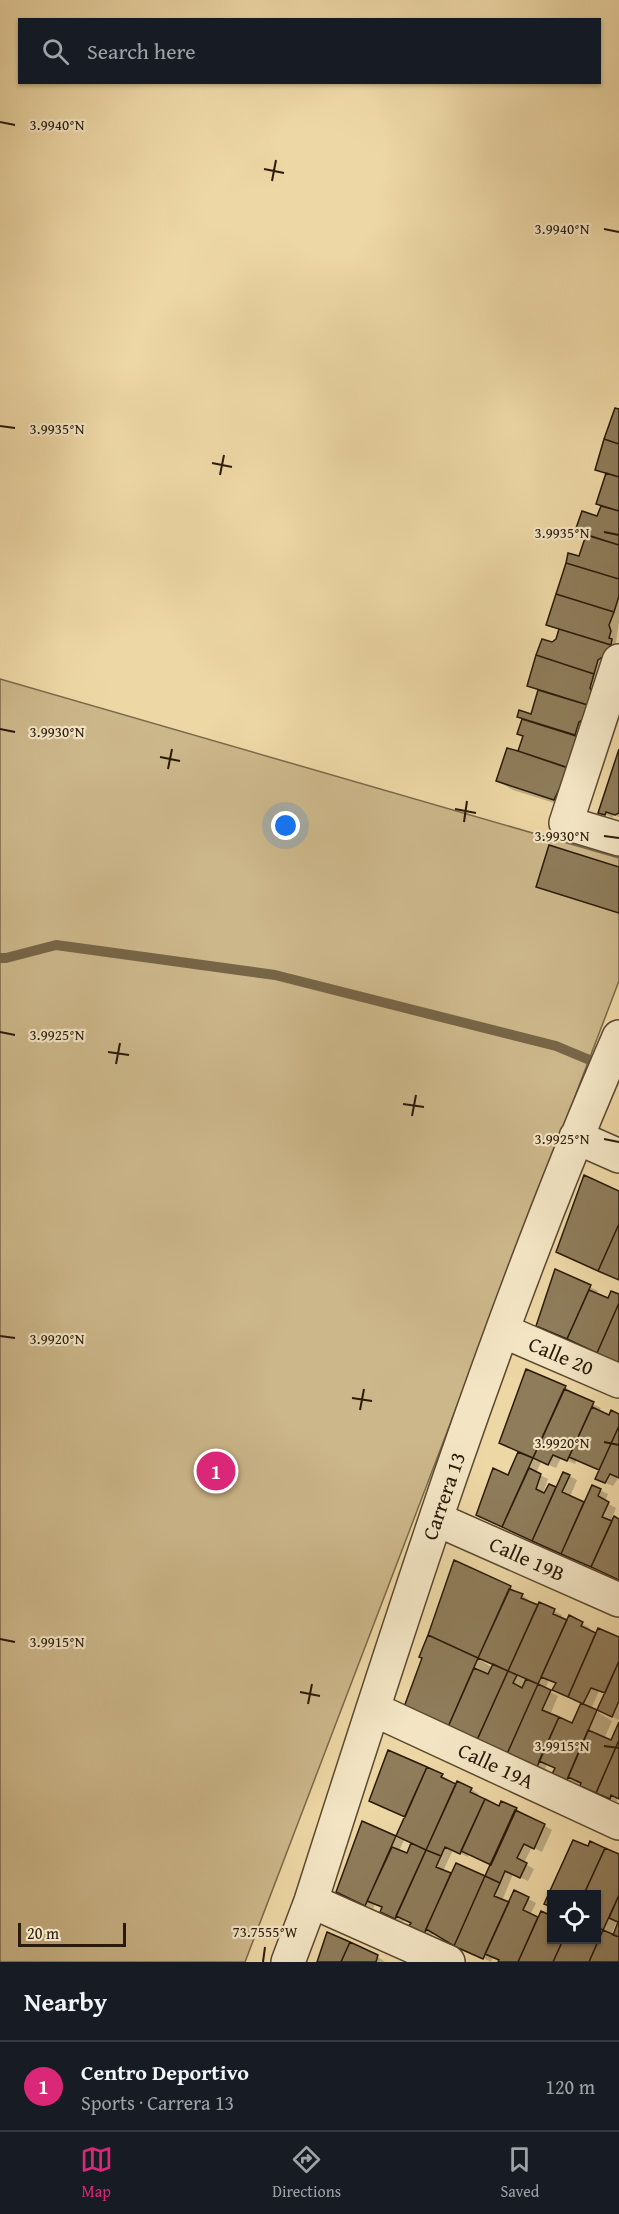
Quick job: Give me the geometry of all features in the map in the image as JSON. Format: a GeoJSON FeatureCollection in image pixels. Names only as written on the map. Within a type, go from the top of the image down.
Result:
{"type":"FeatureCollection","features":[{"type":"Feature","properties":{"kind":"street"},"geometry":{"type":"LineString","coordinates":[[619,661],[567,823],[619,839]]}},
{"type":"Feature","properties":{"kind":"street","name":"Carrera 13"},"geometry":{"type":"LineString","coordinates":[[288,1962],[311,1901],[436,1519],[502,1331],[579,1131],[619,1037]]}},
{"type":"Feature","properties":{"kind":"street"},"geometry":{"type":"LineString","coordinates":[[579,1131],[619,1156]]}},
{"type":"Feature","properties":{"kind":"street","name":"Calle 20"},"geometry":{"type":"LineString","coordinates":[[502,1331],[619,1381]]}},
{"type":"Feature","properties":{"kind":"street","name":"Calle 19B"},"geometry":{"type":"LineString","coordinates":[[436,1519],[619,1600]]}},
{"type":"Feature","properties":{"kind":"street","name":"Calle 19A"},"geometry":{"type":"LineString","coordinates":[[373,1708],[619,1823]]}},
{"type":"Feature","properties":{"kind":"street"},"geometry":{"type":"LineString","coordinates":[[311,1901],[448,1962]]}},
{"type":"Feature","properties":{"kind":"shaded area"},"geometry":{"type":"Polygon","coordinates":[[[0,679],[619,858],[619,981],[245,1962],[0,1962],[0,679]]]}},
{"type":"Feature","properties":{"kind":"building"},"geometry":{"type":"Polygon","coordinates":[[[615,408],[619,409],[619,444],[604,439],[615,408]]]}},
{"type":"Feature","properties":{"kind":"building"},"geometry":{"type":"Polygon","coordinates":[[[604,439],[619,444],[619,477],[595,470],[604,439]]]}},
{"type":"Feature","properties":{"kind":"building"},"geometry":{"type":"Polygon","coordinates":[[[606,473],[619,477],[619,511],[596,504],[606,473]]]}},
{"type":"Feature","properties":{"kind":"building"},"geometry":{"type":"Polygon","coordinates":[[[601,506],[619,511],[619,545],[575,531],[582,511],[597,516],[601,506]]]}},
{"type":"Feature","properties":{"kind":"building"},"geometry":{"type":"Polygon","coordinates":[[[586,535],[619,545],[619,579],[566,563],[568,553],[579,556],[586,535]]]}},
{"type":"Feature","properties":{"kind":"building"},"geometry":{"type":"Polygon","coordinates":[[[566,563],[619,579],[619,596],[614,612],[556,594],[566,563]]]}},
{"type":"Feature","properties":{"kind":"building"},"geometry":{"type":"Polygon","coordinates":[[[556,594],[614,612],[609,625],[611,645],[546,625],[556,594]]]}},
{"type":"Feature","properties":{"kind":"building"},"geometry":{"type":"Polygon","coordinates":[[[559,629],[611,645],[604,656],[598,660],[594,674],[536,655],[542,639],[552,642],[556,639],[559,629]]]}},
{"type":"Feature","properties":{"kind":"building"},"geometry":{"type":"Polygon","coordinates":[[[536,655],[594,674],[590,688],[593,693],[591,706],[527,686],[536,655]]]}},
{"type":"Feature","properties":{"kind":"building"},"geometry":{"type":"Polygon","coordinates":[[[538,690],[591,706],[584,719],[579,722],[575,735],[517,717],[519,710],[531,714],[538,690]]]}},
{"type":"Feature","properties":{"kind":"building"},"geometry":{"type":"Polygon","coordinates":[[[522,719],[576,736],[571,769],[518,751],[523,736],[517,734],[522,719]]]}},
{"type":"Feature","properties":{"kind":"building"},"geometry":{"type":"Polygon","coordinates":[[[507,748],[575,770],[562,783],[554,800],[496,781],[507,748]]]}},
{"type":"Feature","properties":{"kind":"building"},"geometry":{"type":"Polygon","coordinates":[[[619,749],[619,813],[615,815],[606,812],[605,815],[598,813],[619,749]]]}},
{"type":"Feature","properties":{"kind":"building"},"geometry":{"type":"Polygon","coordinates":[[[549,845],[619,867],[619,913],[536,887],[549,845]]]}},
{"type":"Feature","properties":{"kind":"building"},"geometry":{"type":"Polygon","coordinates":[[[584,1175],[619,1191],[619,1224],[598,1271],[556,1252],[584,1175]]]}},
{"type":"Feature","properties":{"kind":"building"},"geometry":{"type":"Polygon","coordinates":[[[619,1224],[619,1280],[598,1271],[619,1224]]]}},
{"type":"Feature","properties":{"kind":"building"},"geometry":{"type":"Polygon","coordinates":[[[555,1269],[591,1285],[567,1339],[536,1326],[555,1269]]]}},
{"type":"Feature","properties":{"kind":"building"},"geometry":{"type":"Polygon","coordinates":[[[589,1290],[608,1298],[611,1291],[619,1294],[619,1303],[597,1353],[567,1339],[589,1290]]]}},
{"type":"Feature","properties":{"kind":"building"},"geometry":{"type":"Polygon","coordinates":[[[619,1303],[619,1363],[597,1353],[619,1303]]]}},
{"type":"Feature","properties":{"kind":"building"},"geometry":{"type":"Polygon","coordinates":[[[526,1369],[566,1386],[533,1458],[499,1443],[526,1369]]]}},
{"type":"Feature","properties":{"kind":"building"},"geometry":{"type":"Polygon","coordinates":[[[564,1389],[594,1402],[567,1461],[553,1455],[548,1465],[533,1458],[564,1389]]]}},
{"type":"Feature","properties":{"kind":"building"},"geometry":{"type":"Polygon","coordinates":[[[592,1407],[609,1415],[611,1410],[619,1414],[619,1426],[599,1470],[569,1457],[592,1407]]]}},
{"type":"Feature","properties":{"kind":"building"},"geometry":{"type":"Polygon","coordinates":[[[619,1426],[619,1478],[610,1474],[605,1483],[595,1479],[619,1426]]]}},
{"type":"Feature","properties":{"kind":"building"},"geometry":{"type":"Polygon","coordinates":[[[518,1452],[533,1458],[502,1527],[476,1515],[493,1468],[508,1475],[518,1452]]]}},
{"type":"Feature","properties":{"kind":"building"},"geometry":{"type":"Polygon","coordinates":[[[529,1468],[541,1474],[536,1489],[544,1493],[549,1484],[556,1487],[532,1541],[502,1527],[529,1468]]]}},
{"type":"Feature","properties":{"kind":"building"},"geometry":{"type":"Polygon","coordinates":[[[563,1472],[570,1475],[562,1492],[584,1502],[561,1554],[532,1541],[563,1472]]]}},
{"type":"Feature","properties":{"kind":"building"},"geometry":{"type":"Polygon","coordinates":[[[592,1485],[601,1489],[598,1496],[609,1502],[602,1517],[612,1521],[591,1567],[561,1554],[592,1485]]]}},
{"type":"Feature","properties":{"kind":"building"},"geometry":{"type":"Polygon","coordinates":[[[614,1516],[619,1519],[619,1580],[591,1567],[614,1516]]]}},
{"type":"Feature","properties":{"kind":"building"},"geometry":{"type":"Polygon","coordinates":[[[454,1560],[511,1586],[478,1658],[428,1635],[454,1560]]]}},
{"type":"Feature","properties":{"kind":"building"},"geometry":{"type":"Polygon","coordinates":[[[509,1589],[523,1594],[521,1598],[538,1605],[508,1671],[478,1658],[509,1589]]]}},
{"type":"Feature","properties":{"kind":"building"},"geometry":{"type":"Polygon","coordinates":[[[539,1602],[555,1609],[553,1614],[567,1620],[538,1684],[508,1671],[539,1602]]]}},
{"type":"Feature","properties":{"kind":"building"},"geometry":{"type":"Polygon","coordinates":[[[569,1615],[583,1622],[581,1626],[596,1633],[568,1697],[552,1690],[556,1683],[541,1677],[569,1615]]]}},
{"type":"Feature","properties":{"kind":"building"},"geometry":{"type":"Polygon","coordinates":[[[598,1628],[619,1637],[619,1661],[605,1693],[591,1688],[583,1704],[568,1697],[598,1628]]]}},
{"type":"Feature","properties":{"kind":"building"},"geometry":{"type":"Polygon","coordinates":[[[428,1635],[478,1658],[448,1727],[404,1707],[428,1635]]]}},
{"type":"Feature","properties":{"kind":"building"},"geometry":{"type":"Polygon","coordinates":[[[619,1661],[619,1701],[612,1717],[597,1710],[619,1661]]]}},
{"type":"Feature","properties":{"kind":"building"},"geometry":{"type":"Polygon","coordinates":[[[493,1664],[508,1671],[477,1740],[448,1727],[474,1668],[488,1674],[493,1664]]]}},
{"type":"Feature","properties":{"kind":"building"},"geometry":{"type":"Polygon","coordinates":[[[508,1671],[517,1675],[513,1683],[522,1688],[526,1679],[538,1684],[507,1754],[477,1740],[508,1671]]]}},
{"type":"Feature","properties":{"kind":"building"},"geometry":{"type":"Polygon","coordinates":[[[538,1684],[551,1690],[542,1710],[559,1717],[537,1767],[507,1754],[538,1684]]]}},
{"type":"Feature","properties":{"kind":"building"},"geometry":{"type":"Polygon","coordinates":[[[581,1703],[597,1710],[567,1780],[552,1774],[555,1768],[539,1761],[559,1717],[572,1723],[581,1703]]]}},
{"type":"Feature","properties":{"kind":"building"},"geometry":{"type":"Polygon","coordinates":[[[619,1722],[619,1740],[596,1793],[580,1786],[581,1783],[568,1777],[588,1730],[611,1740],[619,1722]]]}},
{"type":"Feature","properties":{"kind":"building"},"geometry":{"type":"Polygon","coordinates":[[[619,1740],[619,1799],[611,1795],[610,1799],[596,1793],[619,1740]]]}},
{"type":"Feature","properties":{"kind":"building"},"geometry":{"type":"Polygon","coordinates":[[[388,1750],[427,1767],[405,1817],[369,1801],[388,1750]]]}},
{"type":"Feature","properties":{"kind":"building"},"geometry":{"type":"Polygon","coordinates":[[[427,1767],[443,1774],[441,1777],[456,1784],[426,1850],[396,1836],[427,1767]]]}},
{"type":"Feature","properties":{"kind":"building"},"geometry":{"type":"Polygon","coordinates":[[[457,1781],[472,1788],[470,1792],[485,1799],[460,1854],[445,1847],[441,1856],[426,1850],[457,1781]]]}},
{"type":"Feature","properties":{"kind":"building"},"geometry":{"type":"Polygon","coordinates":[[[485,1799],[499,1806],[501,1801],[517,1808],[491,1865],[461,1851],[485,1799]]]}},
{"type":"Feature","properties":{"kind":"building"},"geometry":{"type":"Polygon","coordinates":[[[515,1810],[545,1824],[534,1849],[524,1844],[517,1858],[527,1863],[520,1878],[505,1871],[500,1883],[485,1876],[515,1810]]]}},
{"type":"Feature","properties":{"kind":"building"},"geometry":{"type":"Polygon","coordinates":[[[362,1821],[396,1836],[365,1906],[336,1892],[362,1821]]]}},
{"type":"Feature","properties":{"kind":"building"},"geometry":{"type":"Polygon","coordinates":[[[573,1840],[588,1846],[590,1841],[605,1848],[586,1890],[550,1890],[573,1840]]]}},
{"type":"Feature","properties":{"kind":"building"},"geometry":{"type":"Polygon","coordinates":[[[411,1843],[426,1850],[395,1919],[380,1912],[382,1907],[367,1901],[392,1847],[407,1853],[411,1843]]]}},
{"type":"Feature","properties":{"kind":"building"},"geometry":{"type":"Polygon","coordinates":[[[605,1848],[619,1854],[619,1895],[603,1930],[601,1929],[601,1890],[586,1890],[605,1848]]]}},
{"type":"Feature","properties":{"kind":"building"},"geometry":{"type":"Polygon","coordinates":[[[426,1850],[441,1856],[436,1867],[451,1873],[424,1934],[408,1927],[411,1923],[396,1916],[426,1850]]]}},
{"type":"Feature","properties":{"kind":"building"},"geometry":{"type":"Polygon","coordinates":[[[456,1863],[485,1876],[454,1946],[426,1929],[456,1863]]]}},
{"type":"Feature","properties":{"kind":"building"},"geometry":{"type":"Polygon","coordinates":[[[485,1876],[500,1883],[494,1896],[509,1902],[483,1959],[454,1946],[485,1876]]]}},
{"type":"Feature","properties":{"kind":"building"},"geometry":{"type":"Polygon","coordinates":[[[514,1890],[529,1897],[523,1910],[538,1917],[518,1962],[498,1962],[499,1960],[485,1954],[514,1890]]]}},
{"type":"Feature","properties":{"kind":"building"},"geometry":{"type":"Polygon","coordinates":[[[619,1895],[619,1937],[613,1935],[618,1922],[609,1918],[619,1895]]]}},
{"type":"Feature","properties":{"kind":"building"},"geometry":{"type":"Polygon","coordinates":[[[541,1911],[547,1914],[547,1944],[561,1944],[553,1962],[518,1962],[541,1911]]]}},
{"type":"Feature","properties":{"kind":"building"},"geometry":{"type":"Polygon","coordinates":[[[603,1930],[619,1937],[619,1962],[589,1962],[597,1944],[601,1944],[603,1930]]]}},
{"type":"Feature","properties":{"kind":"building"},"geometry":{"type":"Polygon","coordinates":[[[327,1932],[350,1942],[341,1962],[317,1962],[327,1932]]]}},
{"type":"Feature","properties":{"kind":"building"},"geometry":{"type":"Polygon","coordinates":[[[350,1942],[378,1955],[376,1962],[341,1962],[350,1942]]]}},
{"type":"Feature","properties":{"kind":"building"},"geometry":{"type":"Polygon","coordinates":[[[561,1944],[597,1944],[589,1962],[553,1962],[561,1944]]]}},
{"type":"Feature","properties":{"kind":"waterway"},"geometry":{"type":"LineString","coordinates":[[0,958],[56,945],[275,975],[556,1046],[604,1066]]}},
{"type":"Feature","properties":{"kind":"place","name":"Centro Deportivo"},"geometry":{"type":"Point","coordinates":[216,1471]}}]}
